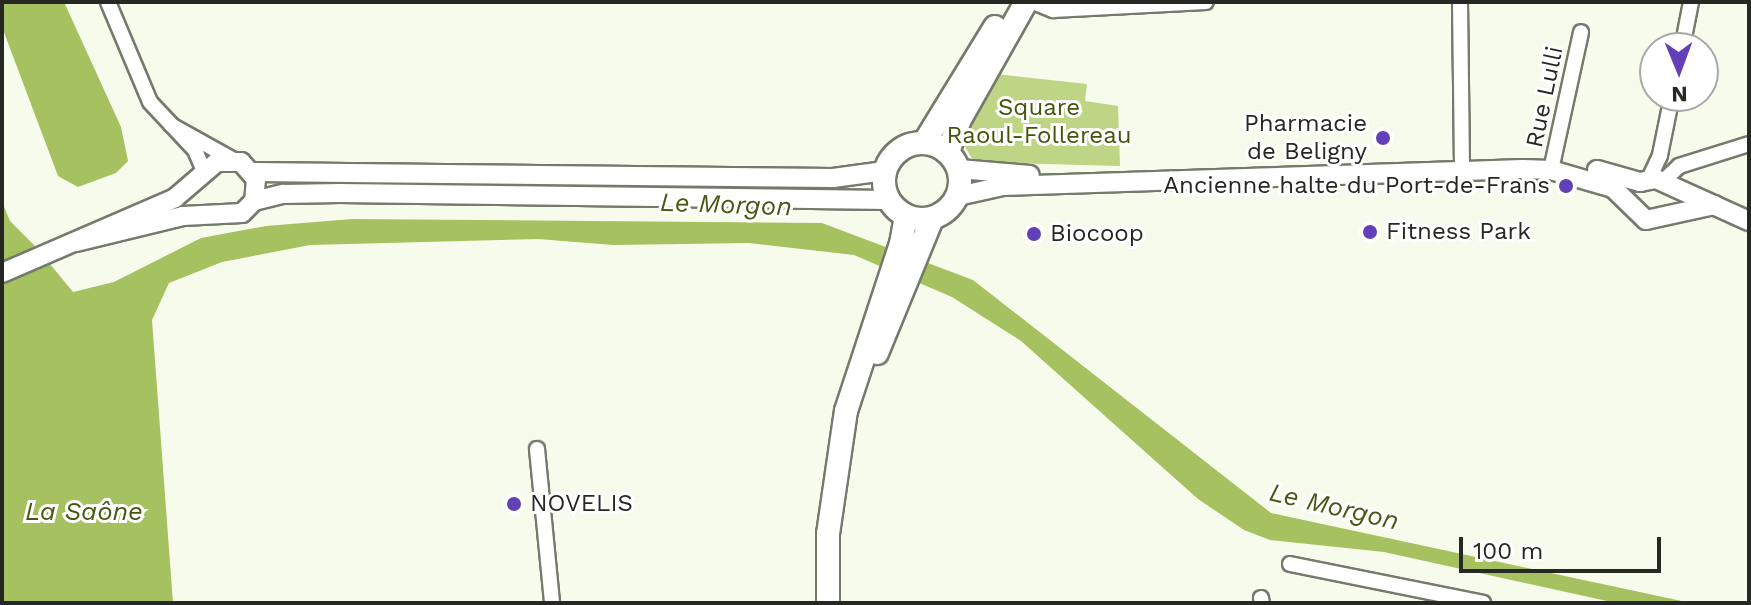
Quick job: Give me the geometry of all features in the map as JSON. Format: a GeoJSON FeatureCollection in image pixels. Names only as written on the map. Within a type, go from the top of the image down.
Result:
{"type":"FeatureCollection","features":[{"type":"Feature","properties":{"kind":"main road"},"geometry":{"type":"LineString","coordinates":[[888,200],[885,171],[900,150],[924,143],[1011,2]]}},
{"type":"Feature","properties":{"kind":"main road"},"geometry":{"type":"LineString","coordinates":[[958,196],[953,160],[959,121],[1026,2]]}},
{"type":"Feature","properties":{"kind":"main road"},"geometry":{"type":"LineString","coordinates":[[924,143],[953,160],[1124,182]]}},
{"type":"Feature","properties":{"kind":"main road"},"geometry":{"type":"LineString","coordinates":[[2,273],[175,198],[217,162],[234,160],[253,172],[833,178],[885,171]]}},
{"type":"Feature","properties":{"kind":"main road"},"geometry":{"type":"LineString","coordinates":[[828,603],[828,534],[846,411],[911,246],[932,219],[958,196],[1003,186],[1462,170],[1593,169],[1655,183],[1749,221]]}},
{"type":"Feature","properties":{"kind":"main road"},"geometry":{"type":"LineString","coordinates":[[1551,170],[1613,188],[1646,220],[1714,205]]}},
{"type":"Feature","properties":{"kind":"main road"},"geometry":{"type":"LineString","coordinates":[[76,242],[217,213],[242,213],[254,201],[258,186],[253,172]]}},
{"type":"Feature","properties":{"kind":"main road"},"geometry":{"type":"LineString","coordinates":[[204,176],[202,195],[217,213]]}},
{"type":"Feature","properties":{"kind":"main road"},"geometry":{"type":"LineString","coordinates":[[1631,203],[1655,183]]}},
{"type":"Feature","properties":{"kind":"main road"},"geometry":{"type":"LineString","coordinates":[[1655,183],[1668,213]]}},
{"type":"Feature","properties":{"kind":"main road"},"geometry":{"type":"LineString","coordinates":[[254,201],[283,194],[340,193],[888,200],[906,216],[932,219]]}},
{"type":"Feature","properties":{"kind":"main road"},"geometry":{"type":"LineString","coordinates":[[906,216],[911,246]]}},
{"type":"Feature","properties":{"kind":"street"},"geometry":{"type":"LineString","coordinates":[[108,2],[150,102],[166,123],[195,150],[204,176]]}},
{"type":"Feature","properties":{"kind":"street"},"geometry":{"type":"LineString","coordinates":[[1033,2],[1053,10],[1206,2]]}},
{"type":"Feature","properties":{"kind":"street"},"geometry":{"type":"LineString","coordinates":[[1460,2],[1462,170]]}},
{"type":"Feature","properties":{"kind":"street"},"geometry":{"type":"LineString","coordinates":[[1685,32],[1691,2]]}},
{"type":"Feature","properties":{"kind":"street","name":"Rue Lulli"},"geometry":{"type":"LineString","coordinates":[[1551,170],[1581,32]]}},
{"type":"Feature","properties":{"kind":"street"},"geometry":{"type":"LineString","coordinates":[[1655,183],[1669,112]]}},
{"type":"Feature","properties":{"kind":"street"},"geometry":{"type":"LineString","coordinates":[[166,123],[234,160]]}},
{"type":"Feature","properties":{"kind":"street"},"geometry":{"type":"LineString","coordinates":[[1655,183],[1686,163],[1749,144]]}},
{"type":"Feature","properties":{"kind":"street"},"geometry":{"type":"LineString","coordinates":[[537,449],[552,603]]}},
{"type":"Feature","properties":{"kind":"street"},"geometry":{"type":"LineString","coordinates":[[1290,564],[1483,603]]}},
{"type":"Feature","properties":{"kind":"green space","name":"Square Raoul-Follereau"},"geometry":{"type":"Polygon","coordinates":[[[996,74],[1087,84],[1085,101],[1118,106],[1120,166],[974,162],[960,138],[996,74]]]}},
{"type":"Feature","properties":{"kind":"water"},"geometry":{"type":"Polygon","coordinates":[[[2,2],[64,2],[121,127],[128,161],[116,173],[78,187],[58,176],[2,27],[2,2]]]}},
{"type":"Feature","properties":{"kind":"water","name":"La Saône"},"geometry":{"type":"Polygon","coordinates":[[[2,202],[10,221],[35,246],[28,250],[36,269],[50,264],[73,292],[114,282],[201,238],[266,226],[352,219],[822,223],[973,280],[1271,513],[1691,603],[1616,603],[1384,552],[1270,540],[1244,530],[1198,499],[1021,341],[952,297],[854,255],[749,243],[613,245],[538,239],[310,245],[222,262],[169,283],[152,320],[173,603],[2,603],[2,202]]]}},
{"type":"Feature","properties":{"kind":"place","name":"Pharmacie de Beligny"},"geometry":{"type":"Point","coordinates":[1383,138]}},
{"type":"Feature","properties":{"kind":"place","name":"Ancienne halte du Port-de-Frans"},"geometry":{"type":"Point","coordinates":[1566,186]}},
{"type":"Feature","properties":{"kind":"place","name":"Fitness Park"},"geometry":{"type":"Point","coordinates":[1370,232]}},
{"type":"Feature","properties":{"kind":"place","name":"Biocoop"},"geometry":{"type":"Point","coordinates":[1034,234]}},
{"type":"Feature","properties":{"kind":"place","name":"NOVELIS"},"geometry":{"type":"Point","coordinates":[514,504]}},
{"type":"Feature","properties":{"kind":"water label","name":"Le Morgon"},"geometry":{"type":"Point","coordinates":[726,205]}},
{"type":"Feature","properties":{"kind":"water label","name":"Le Morgon"},"geometry":{"type":"Point","coordinates":[1334,507]}}]}
